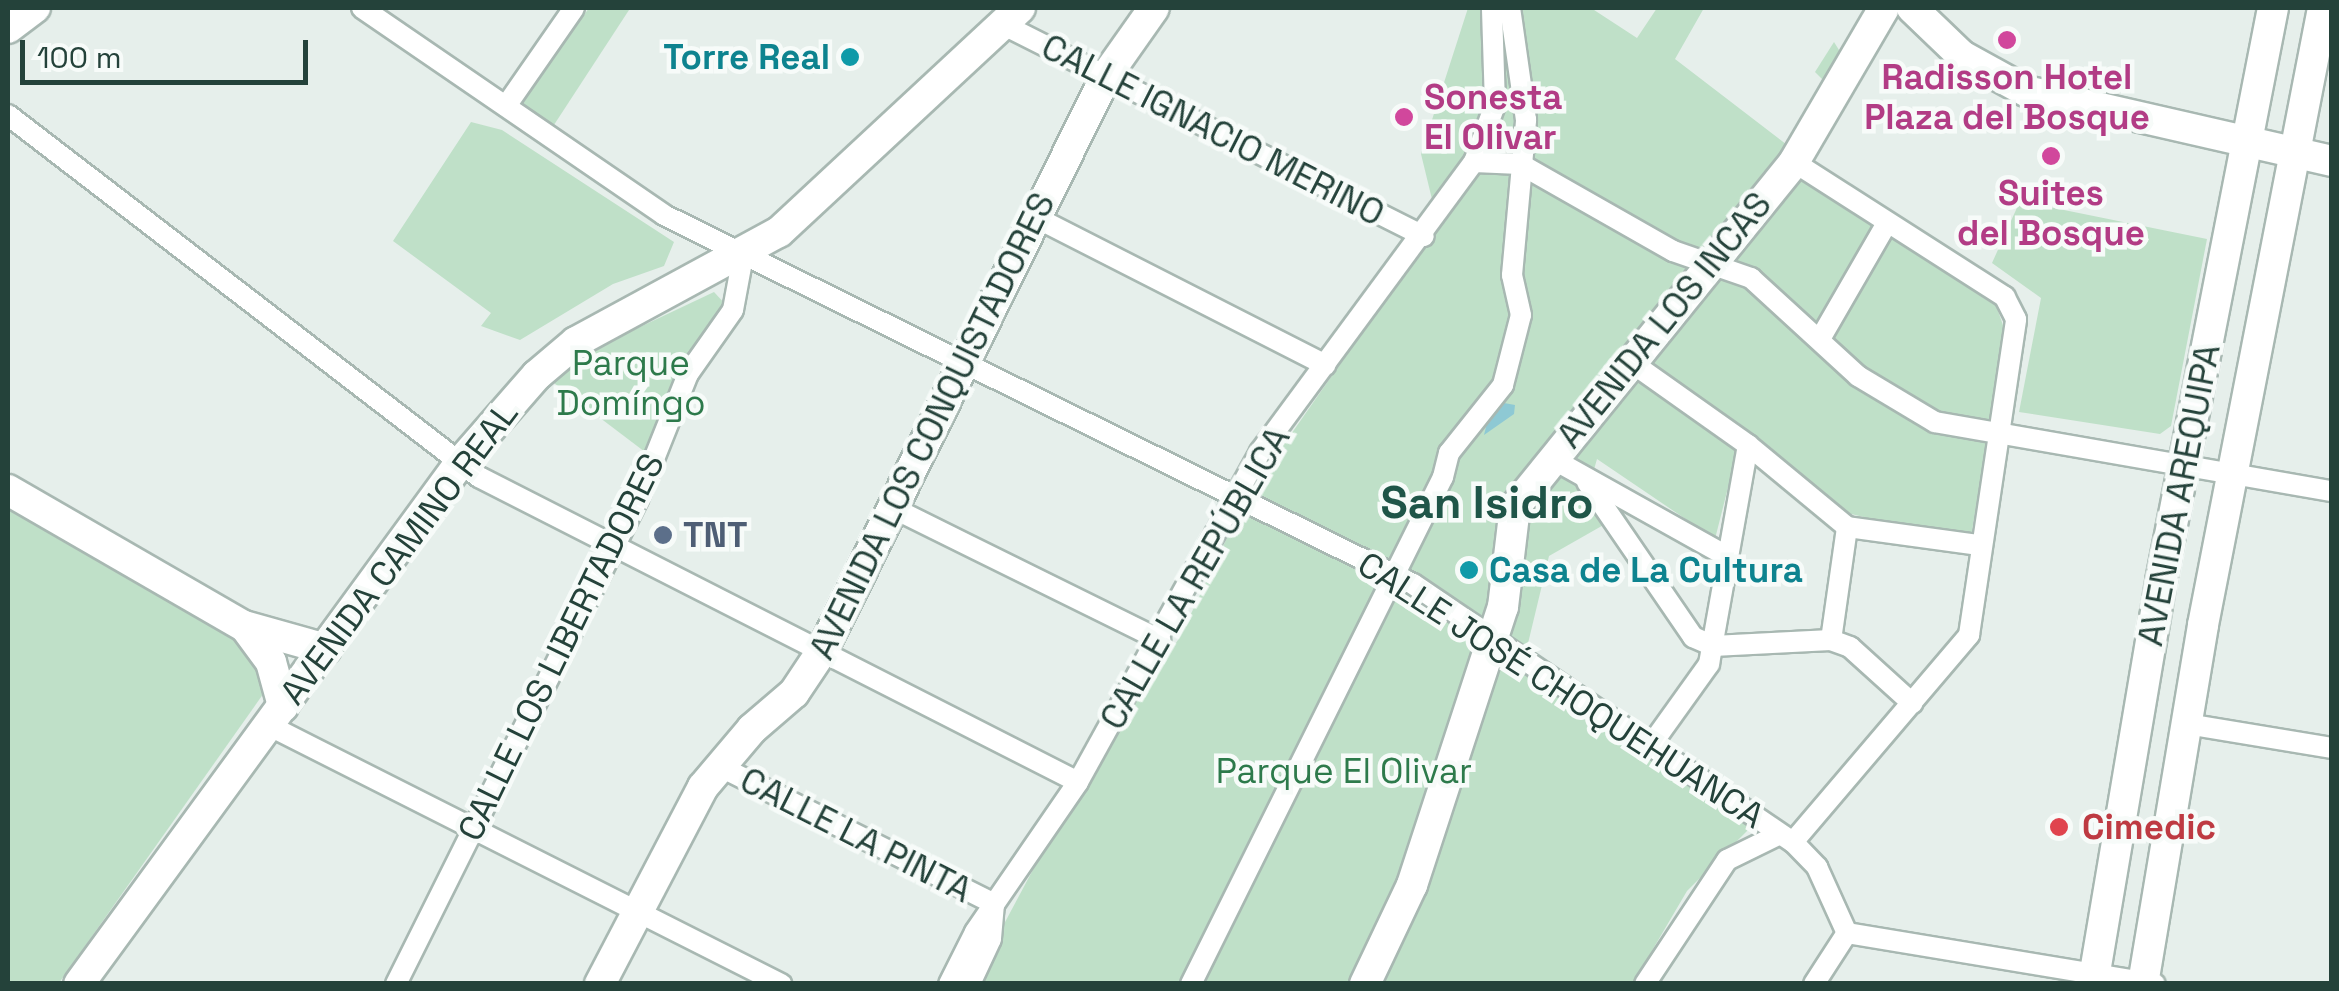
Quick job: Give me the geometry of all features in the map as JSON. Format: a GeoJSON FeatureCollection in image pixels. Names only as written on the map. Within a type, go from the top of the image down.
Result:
{"type":"FeatureCollection","features":[{"type":"Feature","properties":{"kind":"main road"},"geometry":{"type":"LineString","coordinates":[[8,28],[35,8]]}},
{"type":"Feature","properties":{"kind":"main road","name":"AVENIDA LOS CONQUISTADORES"},"geometry":{"type":"LineString","coordinates":[[600,984],[634,912],[718,766],[794,692],[822,651],[1106,76],[1154,8]]}},
{"type":"Feature","properties":{"kind":"main road","name":"AVENIDA LOS INCAS"},"geometry":{"type":"LineString","coordinates":[[1365,984],[1412,885],[1506,596],[1511,516],[1628,360],[1794,162],[1884,8]]}},
{"type":"Feature","properties":{"kind":"main road"},"geometry":{"type":"LineString","coordinates":[[1912,8],[1962,56],[2026,92],[2332,161]]}},
{"type":"Feature","properties":{"kind":"main road","name":"AVENIDA AREQUIPA"},"geometry":{"type":"LineString","coordinates":[[2125,981],[2121,808],[2273,8]]}},
{"type":"Feature","properties":{"kind":"main road","name":"AVENIDA AREQUIPA"},"geometry":{"type":"LineString","coordinates":[[2125,981],[2170,817],[2231,474],[2322,8]]}},
{"type":"Feature","properties":{"kind":"main road","name":"AVENIDA CAMINO REAL"},"geometry":{"type":"LineString","coordinates":[[79,984],[460,464],[537,375],[576,342],[743,256],[833,186],[1011,16]]}},
{"type":"Feature","properties":{"kind":"main road"},"geometry":{"type":"LineString","coordinates":[[8,490],[244,626],[326,649]]}},
{"type":"Feature","properties":{"kind":"main road"},"geometry":{"type":"LineString","coordinates":[[244,626],[271,662],[275,715]]}},
{"type":"Feature","properties":{"kind":"main road"},"geometry":{"type":"LineString","coordinates":[[2121,808],[2170,817]]}},
{"type":"Feature","properties":{"kind":"street","name":"CALLE JOSÉ CHOQUEHUANCA"},"geometry":{"type":"LineString","coordinates":[[362,8],[609,181],[743,256],[1234,498],[1394,572],[1786,838],[1817,867],[1846,933]]}},
{"type":"Feature","properties":{"kind":"street"},"geometry":{"type":"LineString","coordinates":[[501,103],[558,8]]}},
{"type":"Feature","properties":{"kind":"street"},"geometry":{"type":"LineString","coordinates":[[501,103],[574,8]]}},
{"type":"Feature","properties":{"kind":"street","name":"CALLE LA REPÚBLICA"},"geometry":{"type":"LineString","coordinates":[[949,984],[994,904],[1078,782],[1160,640],[1234,498],[1474,162],[1495,104],[1492,8]]}},
{"type":"Feature","properties":{"kind":"street"},"geometry":{"type":"LineString","coordinates":[[1191,984],[1443,477],[1449,453],[1503,386],[1521,315],[1512,276],[1526,120],[1510,8]]}},
{"type":"Feature","properties":{"kind":"street","name":"CALLE IGNACIO MERINO"},"geometry":{"type":"LineString","coordinates":[[1011,16],[1106,76],[1424,236]]}},
{"type":"Feature","properties":{"kind":"street"},"geometry":{"type":"LineString","coordinates":[[8,114],[460,464],[613,547],[1078,782]]}},
{"type":"Feature","properties":{"kind":"street"},"geometry":{"type":"LineString","coordinates":[[1474,162],[1520,164],[1707,266],[1751,278],[1858,376],[1907,409],[1996,436],[2332,490]]}},
{"type":"Feature","properties":{"kind":"street"},"geometry":{"type":"LineString","coordinates":[[1645,984],[1727,860],[1786,838],[1969,636],[2015,310],[2005,298],[1794,162]]}},
{"type":"Feature","properties":{"kind":"street"},"geometry":{"type":"LineString","coordinates":[[1035,217],[1325,366]]}},
{"type":"Feature","properties":{"kind":"street"},"geometry":{"type":"LineString","coordinates":[[1820,339],[1887,223]]}},
{"type":"Feature","properties":{"kind":"street","name":"CALLE LOS LIBERTADORES"},"geometry":{"type":"LineString","coordinates":[[396,984],[613,547],[688,374],[733,310],[743,256]]}},
{"type":"Feature","properties":{"kind":"street"},"geometry":{"type":"LineString","coordinates":[[1628,360],[1748,445],[1846,527],[1980,545]]}},
{"type":"Feature","properties":{"kind":"street"},"geometry":{"type":"LineString","coordinates":[[1651,745],[1701,678],[1712,646],[1748,445]]}},
{"type":"Feature","properties":{"kind":"street"},"geometry":{"type":"LineString","coordinates":[[1551,458],[1728,557]]}},
{"type":"Feature","properties":{"kind":"street"},"geometry":{"type":"LineString","coordinates":[[1588,482],[1692,637],[1712,646],[1832,640],[1850,648],[1912,703]]}},
{"type":"Feature","properties":{"kind":"street"},"geometry":{"type":"LineString","coordinates":[[895,509],[1160,640]]}},
{"type":"Feature","properties":{"kind":"street"},"geometry":{"type":"LineString","coordinates":[[1832,640],[1846,527]]}},
{"type":"Feature","properties":{"kind":"street"},"geometry":{"type":"LineString","coordinates":[[275,715],[471,832],[781,984]]}},
{"type":"Feature","properties":{"kind":"street"},"geometry":{"type":"LineString","coordinates":[[2187,724],[2332,748]]}},
{"type":"Feature","properties":{"kind":"street","name":"CALLE LA PINTA"},"geometry":{"type":"LineString","coordinates":[[718,766],[994,904]]}},
{"type":"Feature","properties":{"kind":"street","name":"CALLE LA REPÚBLICA"},"geometry":{"type":"LineString","coordinates":[[970,984],[990,938],[994,904]]}},
{"type":"Feature","properties":{"kind":"street"},"geometry":{"type":"LineString","coordinates":[[1814,984],[1846,933],[2125,981]]}},
{"type":"Feature","properties":{"kind":"green space"},"geometry":{"type":"Polygon","coordinates":[[[589,8],[629,10],[550,131],[519,105],[589,8]]]}},
{"type":"Feature","properties":{"kind":"green space","name":"Parque El Olivar"},"geometry":{"type":"Polygon","coordinates":[[[1468,8],[1591,8],[1637,38],[1657,8],[1704,8],[1675,59],[1996,305],[2005,331],[1970,543],[1843,512],[1749,436],[1737,452],[1715,539],[1597,459],[1591,480],[1607,523],[1549,556],[1524,660],[1755,823],[1687,891],[1633,983],[972,984],[1074,793],[1180,637],[1245,500],[1438,224],[1421,154],[1468,8]]]}},
{"type":"Feature","properties":{"kind":"green space"},"geometry":{"type":"Polygon","coordinates":[[[1834,42],[1844,58],[1827,84],[1815,72],[1834,42]]]}},
{"type":"Feature","properties":{"kind":"green space"},"geometry":{"type":"Polygon","coordinates":[[[471,122],[502,130],[674,242],[664,266],[613,284],[520,340],[481,326],[491,313],[393,241],[471,122]]]}},
{"type":"Feature","properties":{"kind":"green space"},"geometry":{"type":"Polygon","coordinates":[[[2020,201],[2207,239],[2171,426],[2160,434],[2019,412],[2041,298],[1992,263],[2020,201]]]}},
{"type":"Feature","properties":{"kind":"green space","name":"Parque Domíngo"},"geometry":{"type":"Polygon","coordinates":[[[714,292],[727,306],[649,455],[550,380],[568,361],[714,292]]]}},
{"type":"Feature","properties":{"kind":"green space"},"geometry":{"type":"Polygon","coordinates":[[[8,504],[246,635],[266,690],[59,983],[8,983],[8,504]]]}},
{"type":"Feature","properties":{"kind":"water"},"geometry":{"type":"Polygon","coordinates":[[[1504,403],[1515,405],[1514,414],[1484,435],[1488,419],[1504,403]]]}},
{"type":"Feature","properties":{"kind":"place","name":"Radisson Hotel Plaza del Bosque"},"geometry":{"type":"Point","coordinates":[2007,40]}},
{"type":"Feature","properties":{"kind":"place","name":"Torre Real"},"geometry":{"type":"Point","coordinates":[850,57]}},
{"type":"Feature","properties":{"kind":"place","name":"Sonesta El Olivar"},"geometry":{"type":"Point","coordinates":[1404,117]}},
{"type":"Feature","properties":{"kind":"place","name":"Suites del Bosque"},"geometry":{"type":"Point","coordinates":[2051,156]}},
{"type":"Feature","properties":{"kind":"place","name":"TNT"},"geometry":{"type":"Point","coordinates":[663,535]}},
{"type":"Feature","properties":{"kind":"place","name":"Casa de La Cultura"},"geometry":{"type":"Point","coordinates":[1469,570]}},
{"type":"Feature","properties":{"kind":"place","name":"Cimedic"},"geometry":{"type":"Point","coordinates":[2059,827]}},
{"type":"Feature","properties":{"kind":"district","name":"San Isidro"},"geometry":{"type":"Point","coordinates":[1487,503]}}]}
